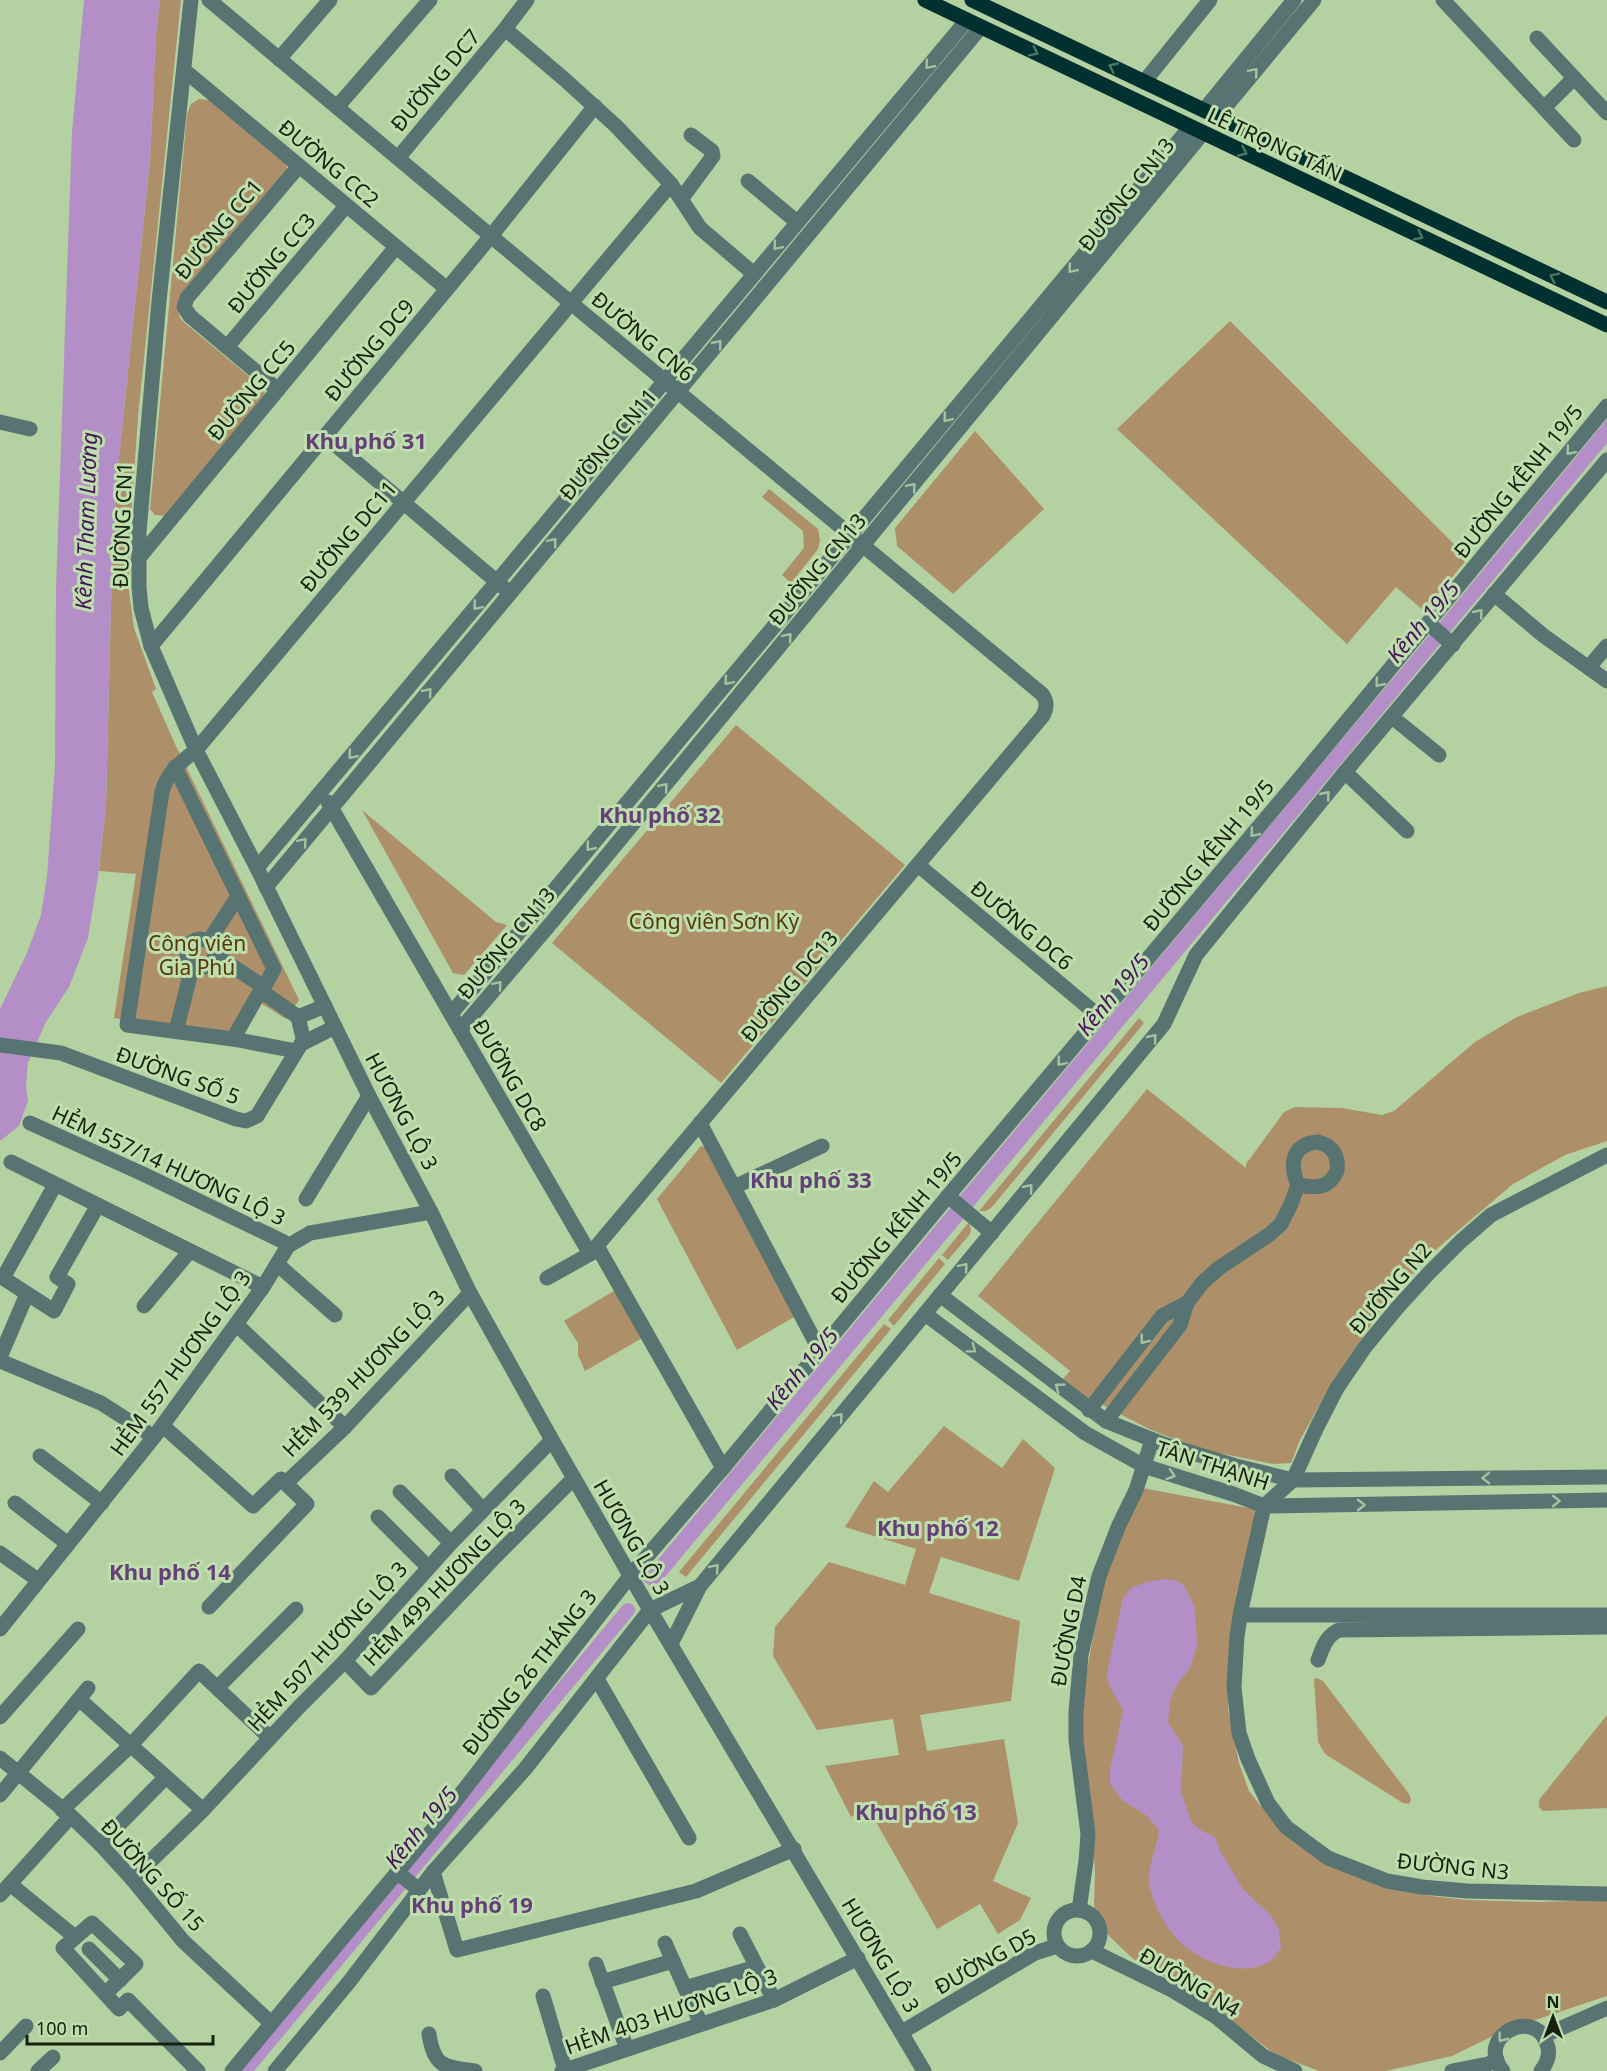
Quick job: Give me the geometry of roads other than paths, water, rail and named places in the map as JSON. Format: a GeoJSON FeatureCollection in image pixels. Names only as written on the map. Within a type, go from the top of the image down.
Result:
{"type":"FeatureCollection","features":[{"type":"Feature","properties":{"kind":"main road","name":"LÊ TRỌNG TẤN"},"geometry":{"type":"LineString","coordinates":[[926,0],[1607,325]]}},
{"type":"Feature","properties":{"kind":"main road","name":"LÊ TRỌNG TẤN"},"geometry":{"type":"LineString","coordinates":[[972,0],[1607,302]]}},
{"type":"Feature","properties":{"kind":"main road"},"geometry":{"type":"LineString","coordinates":[[1197,130],[1210,113]]}},
{"type":"Feature","properties":{"kind":"street","name":"ĐƯỜNG CN1"},"geometry":{"type":"LineString","coordinates":[[191,0],[154,347],[138,559],[141,608],[151,646],[196,750],[326,1009]]}},
{"type":"Feature","properties":{"kind":"street","name":"ĐƯỜNG CN6"},"geometry":{"type":"LineString","coordinates":[[209,0],[226,5],[279,58],[1042,694],[1047,705]]}},
{"type":"Feature","properties":{"kind":"street"},"geometry":{"type":"LineString","coordinates":[[279,58],[330,0]]}},
{"type":"Feature","properties":{"kind":"street"},"geometry":{"type":"LineString","coordinates":[[337,107],[430,0]]}},
{"type":"Feature","properties":{"kind":"street","name":"ĐƯỜNG DC7"},"geometry":{"type":"LineString","coordinates":[[398,158],[505,30],[527,0]]}},
{"type":"Feature","properties":{"kind":"street"},"geometry":{"type":"LineString","coordinates":[[1144,82],[1210,0]]}},
{"type":"Feature","properties":{"kind":"street"},"geometry":{"type":"LineString","coordinates":[[1210,113],[1294,0]]}},
{"type":"Feature","properties":{"kind":"street"},"geometry":{"type":"LineString","coordinates":[[1210,113],[1314,0]]}},
{"type":"Feature","properties":{"kind":"street"},"geometry":{"type":"LineString","coordinates":[[1443,0],[1574,140]]}},
{"type":"Feature","properties":{"kind":"street","name":"ĐƯỜNG CN11"},"geometry":{"type":"LineString","coordinates":[[257,868],[967,20]]}},
{"type":"Feature","properties":{"kind":"street","name":"ĐƯỜNG CN11"},"geometry":{"type":"LineString","coordinates":[[266,887],[981,27]]}},
{"type":"Feature","properties":{"kind":"street"},"geometry":{"type":"LineString","coordinates":[[505,30],[596,106],[671,183],[700,228],[754,274]]}},
{"type":"Feature","properties":{"kind":"street"},"geometry":{"type":"LineString","coordinates":[[1537,38],[1607,113]]}},
{"type":"Feature","properties":{"kind":"street","name":"ĐƯỜNG CC2"},"geometry":{"type":"LineString","coordinates":[[184,70],[447,289]]}},
{"type":"Feature","properties":{"kind":"street"},"geometry":{"type":"LineString","coordinates":[[1544,108],[1575,78]]}},
{"type":"Feature","properties":{"kind":"street","name":"ĐƯỜNG DC9"},"geometry":{"type":"LineString","coordinates":[[151,646],[596,106]]}},
{"type":"Feature","properties":{"kind":"street","name":"ĐƯỜNG CN13"},"geometry":{"type":"LineString","coordinates":[[451,1014],[850,535],[1058,297],[1197,130]]}},
{"type":"Feature","properties":{"kind":"street"},"geometry":{"type":"LineString","coordinates":[[682,198],[713,156],[712,151],[691,135]]}},
{"type":"Feature","properties":{"kind":"street","name":"ĐƯỜNG CC1"},"geometry":{"type":"LineString","coordinates":[[278,390],[190,316],[184,307],[185,302],[299,166]]}},
{"type":"Feature","properties":{"kind":"street"},"geometry":{"type":"LineString","coordinates":[[748,181],[797,222]]}},
{"type":"Feature","properties":{"kind":"street","name":"ĐƯỜNG DC11"},"geometry":{"type":"LineString","coordinates":[[175,767],[196,750],[671,183]]}},
{"type":"Feature","properties":{"kind":"street","name":"ĐƯỜNG CC3"},"geometry":{"type":"LineString","coordinates":[[227,347],[346,206]]}},
{"type":"Feature","properties":{"kind":"street","name":"ĐƯỜNG CC5"},"geometry":{"type":"LineString","coordinates":[[138,559],[396,247]]}},
{"type":"Feature","properties":{"kind":"street","name":"ĐƯỜNG CN13"},"geometry":{"type":"LineString","coordinates":[[460,1030],[863,546],[1058,297]]}},
{"type":"Feature","properties":{"kind":"street","name":"ĐƯỜNG KÊNH 19/5"},"geometry":{"type":"LineString","coordinates":[[633,1581],[723,1468],[820,1351],[952,1199],[1100,1017],[1440,634],[1607,406]]}},
{"type":"Feature","properties":{"kind":"street"},"geometry":{"type":"LineString","coordinates":[[0,422],[30,429]]}},
{"type":"Feature","properties":{"kind":"street"},"geometry":{"type":"LineString","coordinates":[[325,436],[510,593]]}},
{"type":"Feature","properties":{"kind":"street","name":"ĐƯỜNG KÊNH 19/5"},"geometry":{"type":"LineString","coordinates":[[671,1644],[700,1586],[1164,1024],[1196,955],[1392,717],[1440,634],[1494,594],[1607,460]]}},
{"type":"Feature","properties":{"kind":"street"},"geometry":{"type":"LineString","coordinates":[[1494,594],[1539,632],[1607,681]]}},
{"type":"Feature","properties":{"kind":"street"},"geometry":{"type":"LineString","coordinates":[[1589,667],[1607,646]]}},
{"type":"Feature","properties":{"kind":"street","name":"ĐƯỜNG DC13"},"geometry":{"type":"LineString","coordinates":[[547,1278],[593,1250],[1042,717],[1047,705]]}},
{"type":"Feature","properties":{"kind":"street"},"geometry":{"type":"LineString","coordinates":[[1392,717],[1439,755]]}},
{"type":"Feature","properties":{"kind":"street"},"geometry":{"type":"LineString","coordinates":[[175,767],[274,969],[233,1039]]}},
{"type":"Feature","properties":{"kind":"street"},"geometry":{"type":"LineString","coordinates":[[175,767],[165,782],[162,792],[128,1025],[300,1046],[334,1027]]}},
{"type":"Feature","properties":{"kind":"street"},"geometry":{"type":"LineString","coordinates":[[1345,772],[1407,831]]}},
{"type":"Feature","properties":{"kind":"street","name":"ĐƯỜNG DC8"},"geometry":{"type":"LineString","coordinates":[[322,791],[460,1030],[723,1468]]}},
{"type":"Feature","properties":{"kind":"street","name":"ĐƯỜNG DC6"},"geometry":{"type":"LineString","coordinates":[[918,865],[1100,1017]]}},
{"type":"Feature","properties":{"kind":"street"},"geometry":{"type":"LineString","coordinates":[[238,896],[211,953],[201,967],[193,964],[188,957],[189,946],[198,939],[211,953],[298,1017]]}},
{"type":"Feature","properties":{"kind":"street"},"geometry":{"type":"LineString","coordinates":[[176,1031],[193,964]]}},
{"type":"Feature","properties":{"kind":"street"},"geometry":{"type":"LineString","coordinates":[[298,1017],[326,1009]]}},
{"type":"Feature","properties":{"kind":"street","name":"HƯƠNG LỘ 3"},"geometry":{"type":"LineString","coordinates":[[326,1009],[431,1212],[470,1293],[552,1440],[647,1606],[924,2071]]}},
{"type":"Feature","properties":{"kind":"street"},"geometry":{"type":"LineString","coordinates":[[298,1017],[300,1046]]}},
{"type":"Feature","properties":{"kind":"street","name":"ĐƯỜNG SỐ 5"},"geometry":{"type":"LineString","coordinates":[[0,1045],[61,1053],[242,1121],[257,1116],[300,1046]]}},
{"type":"Feature","properties":{"kind":"street"},"geometry":{"type":"LineString","coordinates":[[306,1199],[369,1096]]}},
{"type":"Feature","properties":{"kind":"street","name":"HẺM 557/14 HƯƠNG LỘ 3"},"geometry":{"type":"LineString","coordinates":[[30,1123],[143,1174],[284,1242],[288,1246]]}},
{"type":"Feature","properties":{"kind":"street"},"geometry":{"type":"LineString","coordinates":[[700,1123],[820,1351]]}},
{"type":"Feature","properties":{"kind":"street"},"geometry":{"type":"LineString","coordinates":[[734,1187],[822,1146]]}},
{"type":"Feature","properties":{"kind":"street","name":"ĐƯỜNG N2"},"geometry":{"type":"LineString","coordinates":[[1264,1506],[1293,1480],[1337,1388],[1365,1347],[1396,1308],[1429,1273],[1491,1215],[1607,1154]]}},
{"type":"Feature","properties":{"kind":"street"},"geometry":{"type":"LineString","coordinates":[[11,1162],[263,1287]]}},
{"type":"Feature","properties":{"kind":"street"},"geometry":{"type":"LineString","coordinates":[[55,1185],[3,1278],[54,1311],[68,1284],[57,1277],[98,1204]]}},
{"type":"Feature","properties":{"kind":"street"},"geometry":{"type":"LineString","coordinates":[[1107,1421],[1180,1325],[1187,1303],[1203,1282],[1281,1224],[1298,1185]]}},
{"type":"Feature","properties":{"kind":"street"},"geometry":{"type":"LineString","coordinates":[[952,1199],[992,1233]]}},
{"type":"Feature","properties":{"kind":"street"},"geometry":{"type":"LineString","coordinates":[[288,1246],[310,1233],[431,1212]]}},
{"type":"Feature","properties":{"kind":"street","name":"HẺM 557 HƯƠNG LỘ 3"},"geometry":{"type":"LineString","coordinates":[[5,1622],[158,1431],[263,1287],[288,1246]]}},
{"type":"Feature","properties":{"kind":"street"},"geometry":{"type":"LineString","coordinates":[[144,1306],[190,1251]]}},
{"type":"Feature","properties":{"kind":"street"},"geometry":{"type":"LineString","coordinates":[[277,1264],[334,1315]]}},
{"type":"Feature","properties":{"kind":"street","name":"HẺM 539 HƯƠNG LỘ 3"},"geometry":{"type":"LineString","coordinates":[[158,1431],[253,1506],[281,1479],[287,1482],[345,1427],[470,1293]]}},
{"type":"Feature","properties":{"kind":"street"},"geometry":{"type":"LineString","coordinates":[[27,1294],[0,1359],[101,1403],[158,1431]]}},
{"type":"Feature","properties":{"kind":"street","name":"TÂN THẠNH"},"geometry":{"type":"LineString","coordinates":[[940,1295],[1089,1410],[1107,1421],[1152,1440],[1246,1469],[1293,1480],[1607,1477]]}},
{"type":"Feature","properties":{"kind":"street"},"geometry":{"type":"LineString","coordinates":[[1089,1410],[1162,1316],[1187,1303]]}},
{"type":"Feature","properties":{"kind":"street","name":"TÂN THẠNH"},"geometry":{"type":"LineString","coordinates":[[925,1314],[1085,1433],[1144,1466],[1264,1506],[1607,1500]]}},
{"type":"Feature","properties":{"kind":"street"},"geometry":{"type":"LineString","coordinates":[[236,1324],[345,1427]]}},
{"type":"Feature","properties":{"kind":"street","name":"HẺM 507 HƯƠNG LỘ 3"},"geometry":{"type":"LineString","coordinates":[[132,1879],[203,1810],[345,1661],[428,1567],[552,1440]]}},
{"type":"Feature","properties":{"kind":"street","name":"ĐƯỜNG D4"},"geometry":{"type":"LineString","coordinates":[[1079,1910],[1088,1834],[1076,1740],[1081,1655],[1099,1576],[1136,1490],[1152,1440]]}},
{"type":"Feature","properties":{"kind":"street"},"geometry":{"type":"LineString","coordinates":[[40,1456],[102,1503]]}},
{"type":"Feature","properties":{"kind":"street"},"geometry":{"type":"LineString","coordinates":[[452,1476],[483,1510]]}},
{"type":"Feature","properties":{"kind":"street","name":"HẺM 499 HƯƠNG LỘ 3"},"geometry":{"type":"LineString","coordinates":[[345,1661],[371,1688],[492,1560],[574,1478]]}},
{"type":"Feature","properties":{"kind":"street"},"geometry":{"type":"LineString","coordinates":[[209,1607],[308,1504],[287,1482]]}},
{"type":"Feature","properties":{"kind":"street"},"geometry":{"type":"LineString","coordinates":[[400,1491],[451,1543]]}},
{"type":"Feature","properties":{"kind":"street"},"geometry":{"type":"LineString","coordinates":[[15,1503],[68,1544]]}},
{"type":"Feature","properties":{"kind":"street","name":"ĐƯỜNG N3"},"geometry":{"type":"LineString","coordinates":[[1264,1506],[1237,1636],[1234,1687],[1239,1733],[1248,1759],[1268,1803],[1286,1827],[1328,1858],[1387,1881],[1467,1892],[1607,1894]]}},
{"type":"Feature","properties":{"kind":"street"},"geometry":{"type":"LineString","coordinates":[[378,1517],[428,1567]]}},
{"type":"Feature","properties":{"kind":"street"},"geometry":{"type":"LineString","coordinates":[[0,1553],[38,1580]]}},
{"type":"Feature","properties":{"kind":"street","name":"ĐƯỜNG 26 THÁNG 3"},"geometry":{"type":"LineString","coordinates":[[232,2071],[398,1873],[633,1581]]}},
{"type":"Feature","properties":{"kind":"street","name":"ĐƯỜNG KÊNH 19/5"},"geometry":{"type":"LineString","coordinates":[[647,1606],[700,1586]]}},
{"type":"Feature","properties":{"kind":"street"},"geometry":{"type":"LineString","coordinates":[[275,2071],[350,1982],[416,1887],[433,1872],[525,1769],[597,1679],[647,1606]]}},
{"type":"Feature","properties":{"kind":"street"},"geometry":{"type":"LineString","coordinates":[[217,1688],[296,1610]]}},
{"type":"Feature","properties":{"kind":"street"},"geometry":{"type":"LineString","coordinates":[[1241,1615],[1607,1615]]}},
{"type":"Feature","properties":{"kind":"street"},"geometry":{"type":"LineString","coordinates":[[1318,1660],[1326,1639],[1339,1630],[1607,1627]]}},
{"type":"Feature","properties":{"kind":"street"},"geometry":{"type":"LineString","coordinates":[[0,1717],[78,1629]]}},
{"type":"Feature","properties":{"kind":"street"},"geometry":{"type":"LineString","coordinates":[[75,1937],[5,1890],[66,1813],[199,1671],[270,1738]]}},
{"type":"Feature","properties":{"kind":"street"},"geometry":{"type":"LineString","coordinates":[[597,1679],[689,1838]]}},
{"type":"Feature","properties":{"kind":"street"},"geometry":{"type":"LineString","coordinates":[[0,1795],[83,1694],[130,1746],[203,1810]]}},
{"type":"Feature","properties":{"kind":"street","name":"ĐƯỜNG SỐ 15"},"geometry":{"type":"LineString","coordinates":[[0,1758],[66,1813],[100,1845],[132,1879],[183,1941],[271,2023]]}},
{"type":"Feature","properties":{"kind":"street"},"geometry":{"type":"LineString","coordinates":[[100,1845],[166,1777]]}},
{"type":"Feature","properties":{"kind":"street"},"geometry":{"type":"LineString","coordinates":[[433,1872],[457,1950],[696,1891],[794,1850]]}},
{"type":"Feature","properties":{"kind":"street"},"geometry":{"type":"LineString","coordinates":[[398,1873],[416,1887]]}},
{"type":"Feature","properties":{"kind":"street"},"geometry":{"type":"LineString","coordinates":[[1079,1910],[1087,1912],[1098,1923],[1100,1938],[1092,1951],[1077,1956],[1062,1952],[1054,1939],[1055,1924],[1065,1913],[1079,1910]]}},
{"type":"Feature","properties":{"kind":"street"},"geometry":{"type":"LineString","coordinates":[[105,1994],[136,1964],[92,1923],[63,1948],[105,1994],[119,2009],[128,2000],[198,2071]]}},
{"type":"Feature","properties":{"kind":"street"},"geometry":{"type":"LineString","coordinates":[[740,1934],[774,2000]]}},
{"type":"Feature","properties":{"kind":"street"},"geometry":{"type":"LineString","coordinates":[[665,1943],[701,2024]]}},
{"type":"Feature","properties":{"kind":"street","name":"ĐƯỜNG D5"},"geometry":{"type":"LineString","coordinates":[[902,2032],[1035,1953],[1057,1946]]}},
{"type":"Feature","properties":{"kind":"street"},"geometry":{"type":"LineString","coordinates":[[89,1949],[120,1980]]}},
{"type":"Feature","properties":{"kind":"street","name":"ĐƯỜNG N4"},"geometry":{"type":"LineString","coordinates":[[1092,1951],[1172,1990],[1215,2016],[1263,2056],[1296,2071]]}},
{"type":"Feature","properties":{"kind":"street","name":"HẺM 403 HƯƠNG LỘ 3"},"geometry":{"type":"LineString","coordinates":[[564,2071],[596,2065],[627,2049],[774,2000],[858,1958]]}},
{"type":"Feature","properties":{"kind":"street"},"geometry":{"type":"LineString","coordinates":[[602,1982],[673,1961]]}},
{"type":"Feature","properties":{"kind":"street"},"geometry":{"type":"LineString","coordinates":[[596,1964],[627,2049]]}},
{"type":"Feature","properties":{"kind":"street"},"geometry":{"type":"LineString","coordinates":[[685,1988],[756,1966]]}},
{"type":"Feature","properties":{"kind":"street"},"geometry":{"type":"LineString","coordinates":[[543,1996],[564,2071]]}},
{"type":"Feature","properties":{"kind":"street"},"geometry":{"type":"LineString","coordinates":[[1543,2036],[1607,2008]]}},
{"type":"Feature","properties":{"kind":"street"},"geometry":{"type":"LineString","coordinates":[[0,2053],[26,2026]]}},
{"type":"Feature","properties":{"kind":"street"},"geometry":{"type":"LineString","coordinates":[[1452,2071],[1488,2064],[1500,2065],[1496,2045],[1500,2038],[1513,2028],[1522,2026],[1531,2027],[1543,2036],[1548,2047],[1549,2056],[1541,2071]]}},
{"type":"Feature","properties":{"kind":"street"},"geometry":{"type":"LineString","coordinates":[[429,2034],[431,2048],[439,2062],[446,2067],[475,2071]]}},
{"type":"Feature","properties":{"kind":"street"},"geometry":{"type":"LineString","coordinates":[[38,2071],[53,2057]]}},
{"type":"Feature","properties":{"kind":"water","name":"Kênh Tham Lương"},"geometry":{"type":"Polygon","coordinates":[[[84,0],[160,0],[156,34],[150,161],[117,477],[112,565],[106,806],[88,938],[69,987],[46,1022],[28,1063],[26,1086],[28,1101],[19,1126],[0,1141],[0,1009],[27,953],[41,915],[47,876],[55,766],[56,589],[72,132],[84,0]]]}},
{"type":"Feature","properties":{"kind":"water"},"geometry":{"type":"Polygon","coordinates":[[[1607,419],[1607,443],[1447,636],[1436,627],[1607,419]]]}},
{"type":"Feature","properties":{"kind":"water"},"geometry":{"type":"Polygon","coordinates":[[[1431,633],[1442,642],[972,1208],[959,1197],[1431,633]]]}},
{"type":"Feature","properties":{"kind":"water"},"geometry":{"type":"Polygon","coordinates":[[[951,1207],[964,1218],[654,1590],[642,1579],[951,1207]]]}},
{"type":"Feature","properties":{"kind":"water"},"geometry":{"type":"Polygon","coordinates":[[[1165,1579],[1178,1581],[1184,1586],[1194,1605],[1196,1624],[1197,1645],[1190,1668],[1175,1688],[1170,1701],[1168,1722],[1183,1746],[1181,1792],[1191,1821],[1200,1830],[1215,1837],[1220,1851],[1243,1889],[1271,1916],[1279,1930],[1281,1948],[1271,1961],[1258,1967],[1234,1968],[1210,1961],[1188,1949],[1169,1929],[1160,1915],[1149,1884],[1149,1872],[1159,1830],[1146,1815],[1123,1801],[1110,1784],[1110,1769],[1123,1712],[1111,1689],[1107,1673],[1123,1598],[1132,1587],[1165,1579]]]}},
{"type":"Feature","properties":{"kind":"waterway","name":"Kênh 19/5"},"geometry":{"type":"LineString","coordinates":[[245,2071],[628,1610]]}},
{"type":"Feature","properties":{"kind":"district","name":"Khu phố 31"},"geometry":{"type":"Point","coordinates":[366,440]}},
{"type":"Feature","properties":{"kind":"district","name":"Khu phố 32"},"geometry":{"type":"Point","coordinates":[660,814]}},
{"type":"Feature","properties":{"kind":"district","name":"Khu phố 33"},"geometry":{"type":"Point","coordinates":[811,1179]}},
{"type":"Feature","properties":{"kind":"district","name":"Khu phố 12"},"geometry":{"type":"Point","coordinates":[938,1527]}},
{"type":"Feature","properties":{"kind":"district","name":"Khu phố 14"},"geometry":{"type":"Point","coordinates":[170,1571]}},
{"type":"Feature","properties":{"kind":"district","name":"Khu phố 13"},"geometry":{"type":"Point","coordinates":[916,1811]}},
{"type":"Feature","properties":{"kind":"district","name":"Khu phố 19"},"geometry":{"type":"Point","coordinates":[472,1904]}},
{"type":"Feature","properties":{"kind":"park label","name":"Công viên Sơn Kỳ"},"geometry":{"type":"Point","coordinates":[714,921]}},
{"type":"Feature","properties":{"kind":"park label","name":"Công viên Gia Phú"},"geometry":{"type":"Point","coordinates":[197,955]}}]}
